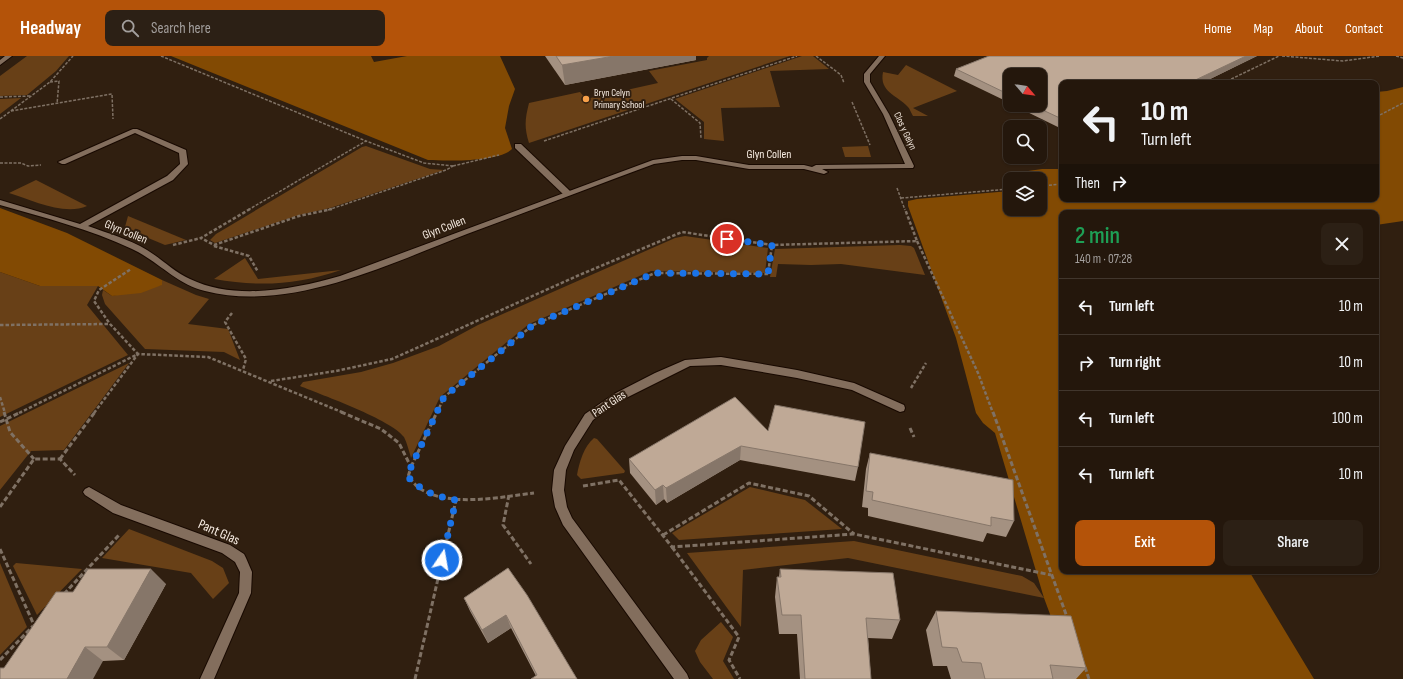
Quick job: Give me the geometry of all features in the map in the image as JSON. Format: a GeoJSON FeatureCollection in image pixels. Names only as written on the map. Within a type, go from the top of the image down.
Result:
{"type":"FeatureCollection","features":[{"type":"Feature","properties":{"kind":"street"},"geometry":{"type":"LineString","coordinates":[[0,63],[9,56]]}},
{"type":"Feature","properties":{"kind":"street","name":"Clos y Gelyn"},"geometry":{"type":"LineString","coordinates":[[804,167],[910,166],[886,114],[868,82],[867,74],[882,56]]}},
{"type":"Feature","properties":{"kind":"street","name":"Glyn Collen"},"geometry":{"type":"LineString","coordinates":[[62,162],[135,130],[183,152],[184,164],[170,178],[80,228]]}},
{"type":"Feature","properties":{"kind":"street"},"geometry":{"type":"LineString","coordinates":[[520,148],[568,193]]}},
{"type":"Feature","properties":{"kind":"street","name":"Glyn Collen"},"geometry":{"type":"LineString","coordinates":[[0,202],[132,246],[151,256],[188,282],[226,292],[246,293],[300,290],[343,278],[652,162],[696,158],[749,167],[804,167],[824,172]]}},
{"type":"Feature","properties":{"kind":"street","name":"Pant Glas"},"geometry":{"type":"LineString","coordinates":[[682,679],[567,521],[561,507],[558,490],[560,470],[569,449],[589,417],[618,397],[659,376],[689,363],[721,361],[854,387],[900,408]]}},
{"type":"Feature","properties":{"kind":"street","name":"Pant Glas"},"geometry":{"type":"LineString","coordinates":[[89,492],[117,508],[226,549],[240,558],[246,572],[246,593],[207,679]]}},
{"type":"Feature","properties":{"kind":"path"},"geometry":{"type":"LineString","coordinates":[[0,119],[50,82],[73,56]]}},
{"type":"Feature","properties":{"kind":"path"},"geometry":{"type":"LineString","coordinates":[[161,56],[366,141],[424,163],[453,166]]}},
{"type":"Feature","properties":{"kind":"path"},"geometry":{"type":"LineString","coordinates":[[366,141],[201,238],[214,246],[298,216],[330,210],[446,170],[453,166],[520,148],[797,56]]}},
{"type":"Feature","properties":{"kind":"path"},"geometry":{"type":"LineString","coordinates":[[816,56],[841,76],[847,90]]}},
{"type":"Feature","properties":{"kind":"path"},"geometry":{"type":"LineString","coordinates":[[1229,80],[1279,56]]}},
{"type":"Feature","properties":{"kind":"path"},"geometry":{"type":"LineString","coordinates":[[1282,56],[1344,61],[1380,56]]}},
{"type":"Feature","properties":{"kind":"path"},"geometry":{"type":"LineString","coordinates":[[1396,56],[1403,58]]}},
{"type":"Feature","properties":{"kind":"path"},"geometry":{"type":"LineString","coordinates":[[50,82],[59,81],[56,104]]}},
{"type":"Feature","properties":{"kind":"path"},"geometry":{"type":"LineString","coordinates":[[11,111],[112,94],[113,139]]}},
{"type":"Feature","properties":{"kind":"path"},"geometry":{"type":"LineString","coordinates":[[0,97],[30,96]]}},
{"type":"Feature","properties":{"kind":"path"},"geometry":{"type":"LineString","coordinates":[[850,96],[870,145]]}},
{"type":"Feature","properties":{"kind":"path"},"geometry":{"type":"LineString","coordinates":[[670,99],[700,123],[701,140]]}},
{"type":"Feature","properties":{"kind":"path"},"geometry":{"type":"LineString","coordinates":[[1379,115],[1403,103]]}},
{"type":"Feature","properties":{"kind":"path"},"geometry":{"type":"LineString","coordinates":[[0,163],[21,164],[28,166]]}},
{"type":"Feature","properties":{"kind":"path"},"geometry":{"type":"LineString","coordinates":[[1047,185],[1059,184]]}},
{"type":"Feature","properties":{"kind":"path"},"geometry":{"type":"LineString","coordinates":[[897,188],[917,241],[978,372],[1010,456],[1067,620]]}},
{"type":"Feature","properties":{"kind":"path"},"geometry":{"type":"LineString","coordinates":[[901,198],[1003,190]]}},
{"type":"Feature","properties":{"kind":"path"},"geometry":{"type":"LineString","coordinates":[[271,381],[336,371],[392,359],[577,276],[682,232],[772,245],[917,241]]}},
{"type":"Feature","properties":{"kind":"path"},"geometry":{"type":"LineString","coordinates":[[541,492],[456,500],[438,496],[419,488],[408,477],[411,467],[444,397],[533,325],[655,273],[768,274],[772,245]]}},
{"type":"Feature","properties":{"kind":"path"},"geometry":{"type":"LineString","coordinates":[[138,354],[110,324],[94,301],[99,290],[151,256]]}},
{"type":"Feature","properties":{"kind":"path"},"geometry":{"type":"LineString","coordinates":[[243,370],[246,360],[225,322],[246,293]]}},
{"type":"Feature","properties":{"kind":"path"},"geometry":{"type":"LineString","coordinates":[[0,325],[110,324]]}},
{"type":"Feature","properties":{"kind":"path"},"geometry":{"type":"LineString","coordinates":[[0,422],[138,354],[208,357],[271,381],[381,430],[399,443],[411,467]]}},
{"type":"Feature","properties":{"kind":"path"},"geometry":{"type":"LineString","coordinates":[[0,398],[10,432],[34,459],[60,459],[138,354]]}},
{"type":"Feature","properties":{"kind":"path"},"geometry":{"type":"LineString","coordinates":[[900,408],[926,363]]}},
{"type":"Feature","properties":{"kind":"path"},"geometry":{"type":"LineString","coordinates":[[0,507],[34,459]]}},
{"type":"Feature","properties":{"kind":"path"},"geometry":{"type":"LineString","coordinates":[[576,488],[619,480],[663,535],[739,637],[729,660],[740,679]]}},
{"type":"Feature","properties":{"kind":"path"},"geometry":{"type":"LineString","coordinates":[[663,535],[749,482],[808,496],[854,534]]}},
{"type":"Feature","properties":{"kind":"path"},"geometry":{"type":"LineString","coordinates":[[509,495],[503,526],[531,564]]}},
{"type":"Feature","properties":{"kind":"path"},"geometry":{"type":"LineString","coordinates":[[415,679],[456,500]]}},
{"type":"Feature","properties":{"kind":"path"},"geometry":{"type":"LineString","coordinates":[[60,597],[138,516]]}},
{"type":"Feature","properties":{"kind":"path"},"geometry":{"type":"LineString","coordinates":[[672,547],[854,534],[1051,575]]}},
{"type":"Feature","properties":{"kind":"path"},"geometry":{"type":"LineString","coordinates":[[0,549],[34,625]]}},
{"type":"Feature","properties":{"kind":"path"},"geometry":{"type":"LineString","coordinates":[[0,660],[39,619]]}},
{"type":"Feature","properties":{"kind":"path"},"geometry":{"type":"LineString","coordinates":[[1084,664],[1089,679]]}},
{"type":"Feature","properties":{"kind":"shaded area"},"geometry":{"type":"Polygon","coordinates":[[[27,56],[69,56],[56,71],[27,95],[0,96],[0,76],[27,56]]]}},
{"type":"Feature","properties":{"kind":"shaded area"},"geometry":{"type":"Polygon","coordinates":[[[171,56],[371,56],[374,62],[407,56],[500,56],[515,89],[509,106],[505,128],[512,149],[496,156],[472,160],[428,160],[171,56]]]}},
{"type":"Feature","properties":{"kind":"shaded area"},"geometry":{"type":"Polygon","coordinates":[[[709,56],[790,56],[529,143],[526,132],[526,123],[529,103],[580,92],[586,99],[658,83],[649,71],[707,60],[709,56]]]}},
{"type":"Feature","properties":{"kind":"shaded area"},"geometry":{"type":"Polygon","coordinates":[[[802,56],[813,56],[829,69],[770,71],[780,107],[721,108],[724,141],[704,139],[704,122],[675,99],[802,56]]]}},
{"type":"Feature","properties":{"kind":"shaded area"},"geometry":{"type":"Polygon","coordinates":[[[906,65],[957,91],[913,108],[928,116],[913,116],[904,103],[886,89],[882,79],[883,72],[898,75],[906,65]]]}},
{"type":"Feature","properties":{"kind":"shaded area"},"geometry":{"type":"Polygon","coordinates":[[[1403,87],[1403,221],[1379,225],[1379,210],[1059,210],[1059,574],[1251,574],[1314,679],[1074,679],[1044,598],[995,433],[983,423],[976,413],[956,338],[908,206],[908,201],[1003,192],[1003,216],[1047,216],[1047,172],[1022,172],[1042,169],[1059,169],[1059,202],[1379,202],[1379,92],[1403,87]]]}},
{"type":"Feature","properties":{"kind":"shaded area"},"geometry":{"type":"Polygon","coordinates":[[[21,98],[0,114],[0,99],[21,98]]]}},
{"type":"Feature","properties":{"kind":"shaded area"},"geometry":{"type":"Polygon","coordinates":[[[366,146],[430,169],[444,170],[330,208],[299,215],[215,243],[210,240],[216,234],[366,146]]]}},
{"type":"Feature","properties":{"kind":"shaded area"},"geometry":{"type":"Polygon","coordinates":[[[868,146],[871,157],[845,157],[842,147],[868,146]]]}},
{"type":"Feature","properties":{"kind":"shaded area"},"geometry":{"type":"Polygon","coordinates":[[[36,180],[87,206],[78,209],[58,208],[9,193],[36,180]]]}},
{"type":"Feature","properties":{"kind":"shaded area"},"geometry":{"type":"Polygon","coordinates":[[[0,208],[67,233],[162,280],[162,285],[141,293],[112,296],[98,286],[40,286],[0,272],[0,208]]]}},
{"type":"Feature","properties":{"kind":"shaded area"},"geometry":{"type":"Polygon","coordinates":[[[128,216],[186,240],[165,245],[125,227],[128,216]]]}},
{"type":"Feature","properties":{"kind":"shaded area"},"geometry":{"type":"Polygon","coordinates":[[[685,236],[768,248],[765,273],[651,271],[529,324],[440,397],[411,458],[404,437],[397,430],[356,408],[300,386],[303,382],[361,372],[393,363],[439,346],[478,325],[675,238],[685,236]]]}},
{"type":"Feature","properties":{"kind":"shaded area"},"geometry":{"type":"Polygon","coordinates":[[[900,245],[911,246],[914,248],[925,275],[841,264],[778,264],[776,277],[770,277],[775,249],[900,245]]]}},
{"type":"Feature","properties":{"kind":"shaded area"},"geometry":{"type":"Polygon","coordinates":[[[245,258],[258,279],[341,270],[293,282],[262,284],[231,282],[214,279],[245,258]]]}},
{"type":"Feature","properties":{"kind":"shaded area"},"geometry":{"type":"Polygon","coordinates":[[[0,272],[40,286],[98,286],[87,305],[128,355],[0,417],[0,272]]]}},
{"type":"Feature","properties":{"kind":"shaded area"},"geometry":{"type":"Polygon","coordinates":[[[162,280],[209,299],[188,324],[228,329],[240,360],[224,352],[145,349],[105,304],[102,295],[103,290],[112,296],[161,285],[162,280]]]}},
{"type":"Feature","properties":{"kind":"shaded area"},"geometry":{"type":"Polygon","coordinates":[[[129,363],[64,450],[31,451],[0,490],[0,426],[129,363]]]}},
{"type":"Feature","properties":{"kind":"shaded area"},"geometry":{"type":"Polygon","coordinates":[[[594,438],[597,439],[625,471],[624,473],[581,479],[577,475],[587,445],[594,438]]]}},
{"type":"Feature","properties":{"kind":"shaded area"},"geometry":{"type":"Polygon","coordinates":[[[750,487],[805,500],[842,529],[679,540],[672,533],[750,487]]]}},
{"type":"Feature","properties":{"kind":"shaded area"},"geometry":{"type":"Polygon","coordinates":[[[129,529],[212,561],[223,568],[229,583],[213,599],[191,573],[102,558],[129,529]]]}},
{"type":"Feature","properties":{"kind":"shaded area"},"geometry":{"type":"Polygon","coordinates":[[[854,541],[1022,576],[1034,583],[1044,598],[848,558],[743,570],[741,627],[687,553],[854,541]]]}},
{"type":"Feature","properties":{"kind":"shaded area"},"geometry":{"type":"Polygon","coordinates":[[[0,563],[27,627],[0,655],[0,563]]]}},
{"type":"Feature","properties":{"kind":"shaded area"},"geometry":{"type":"Polygon","coordinates":[[[16,563],[82,569],[37,615],[13,566],[16,563]]]}},
{"type":"Feature","properties":{"kind":"shaded area"},"geometry":{"type":"Polygon","coordinates":[[[721,622],[733,637],[723,661],[734,679],[713,679],[700,662],[695,651],[701,640],[721,622]]]}},
{"type":"Feature","properties":{"kind":"building"},"geometry":{"type":"Polygon","coordinates":[[[556,56],[614,56],[562,65],[556,56]]]}},
{"type":"Feature","properties":{"kind":"building"},"geometry":{"type":"Polygon","coordinates":[[[989,56],[1246,56],[1195,80],[1059,80],[1059,118],[1047,112],[1047,68],[1003,68],[1003,92],[956,69],[989,56]]]}},
{"type":"Feature","properties":{"kind":"building"},"geometry":{"type":"Polygon","coordinates":[[[735,397],[768,431],[775,405],[865,422],[858,467],[741,446],[666,488],[663,485],[655,490],[629,459],[735,397]]]}},
{"type":"Feature","properties":{"kind":"building"},"geometry":{"type":"Polygon","coordinates":[[[870,453],[1013,480],[1014,521],[991,517],[991,526],[872,500],[873,492],[866,491],[870,453]]]}},
{"type":"Feature","properties":{"kind":"building"},"geometry":{"type":"Polygon","coordinates":[[[508,568],[527,595],[577,679],[531,679],[537,675],[506,615],[482,630],[464,598],[508,568]]]}},
{"type":"Feature","properties":{"kind":"building"},"geometry":{"type":"Polygon","coordinates":[[[88,569],[151,569],[107,647],[85,647],[67,679],[0,679],[0,668],[4,668],[56,592],[73,592],[88,569]]]}},
{"type":"Feature","properties":{"kind":"building"},"geometry":{"type":"Polygon","coordinates":[[[780,569],[893,573],[900,620],[866,618],[871,679],[805,679],[801,615],[782,615],[777,577],[781,577],[780,569]]]}},
{"type":"Feature","properties":{"kind":"building"},"geometry":{"type":"Polygon","coordinates":[[[936,611],[1071,616],[1086,668],[1050,665],[1053,679],[985,679],[981,663],[962,662],[957,648],[942,647],[936,611]]]}},
{"type":"Feature","properties":{"kind":"place","name":"Bryn Celyn Primary School"},"geometry":{"type":"Point","coordinates":[586,99]}},
{"type":"Feature","properties":{"kind":"route"},"geometry":{"type":"LineString","coordinates":[[442,560],[456,500],[438,496],[419,488],[408,477],[411,467],[444,397],[533,325],[655,273],[768,274],[772,245],[727,239]]}}]}
